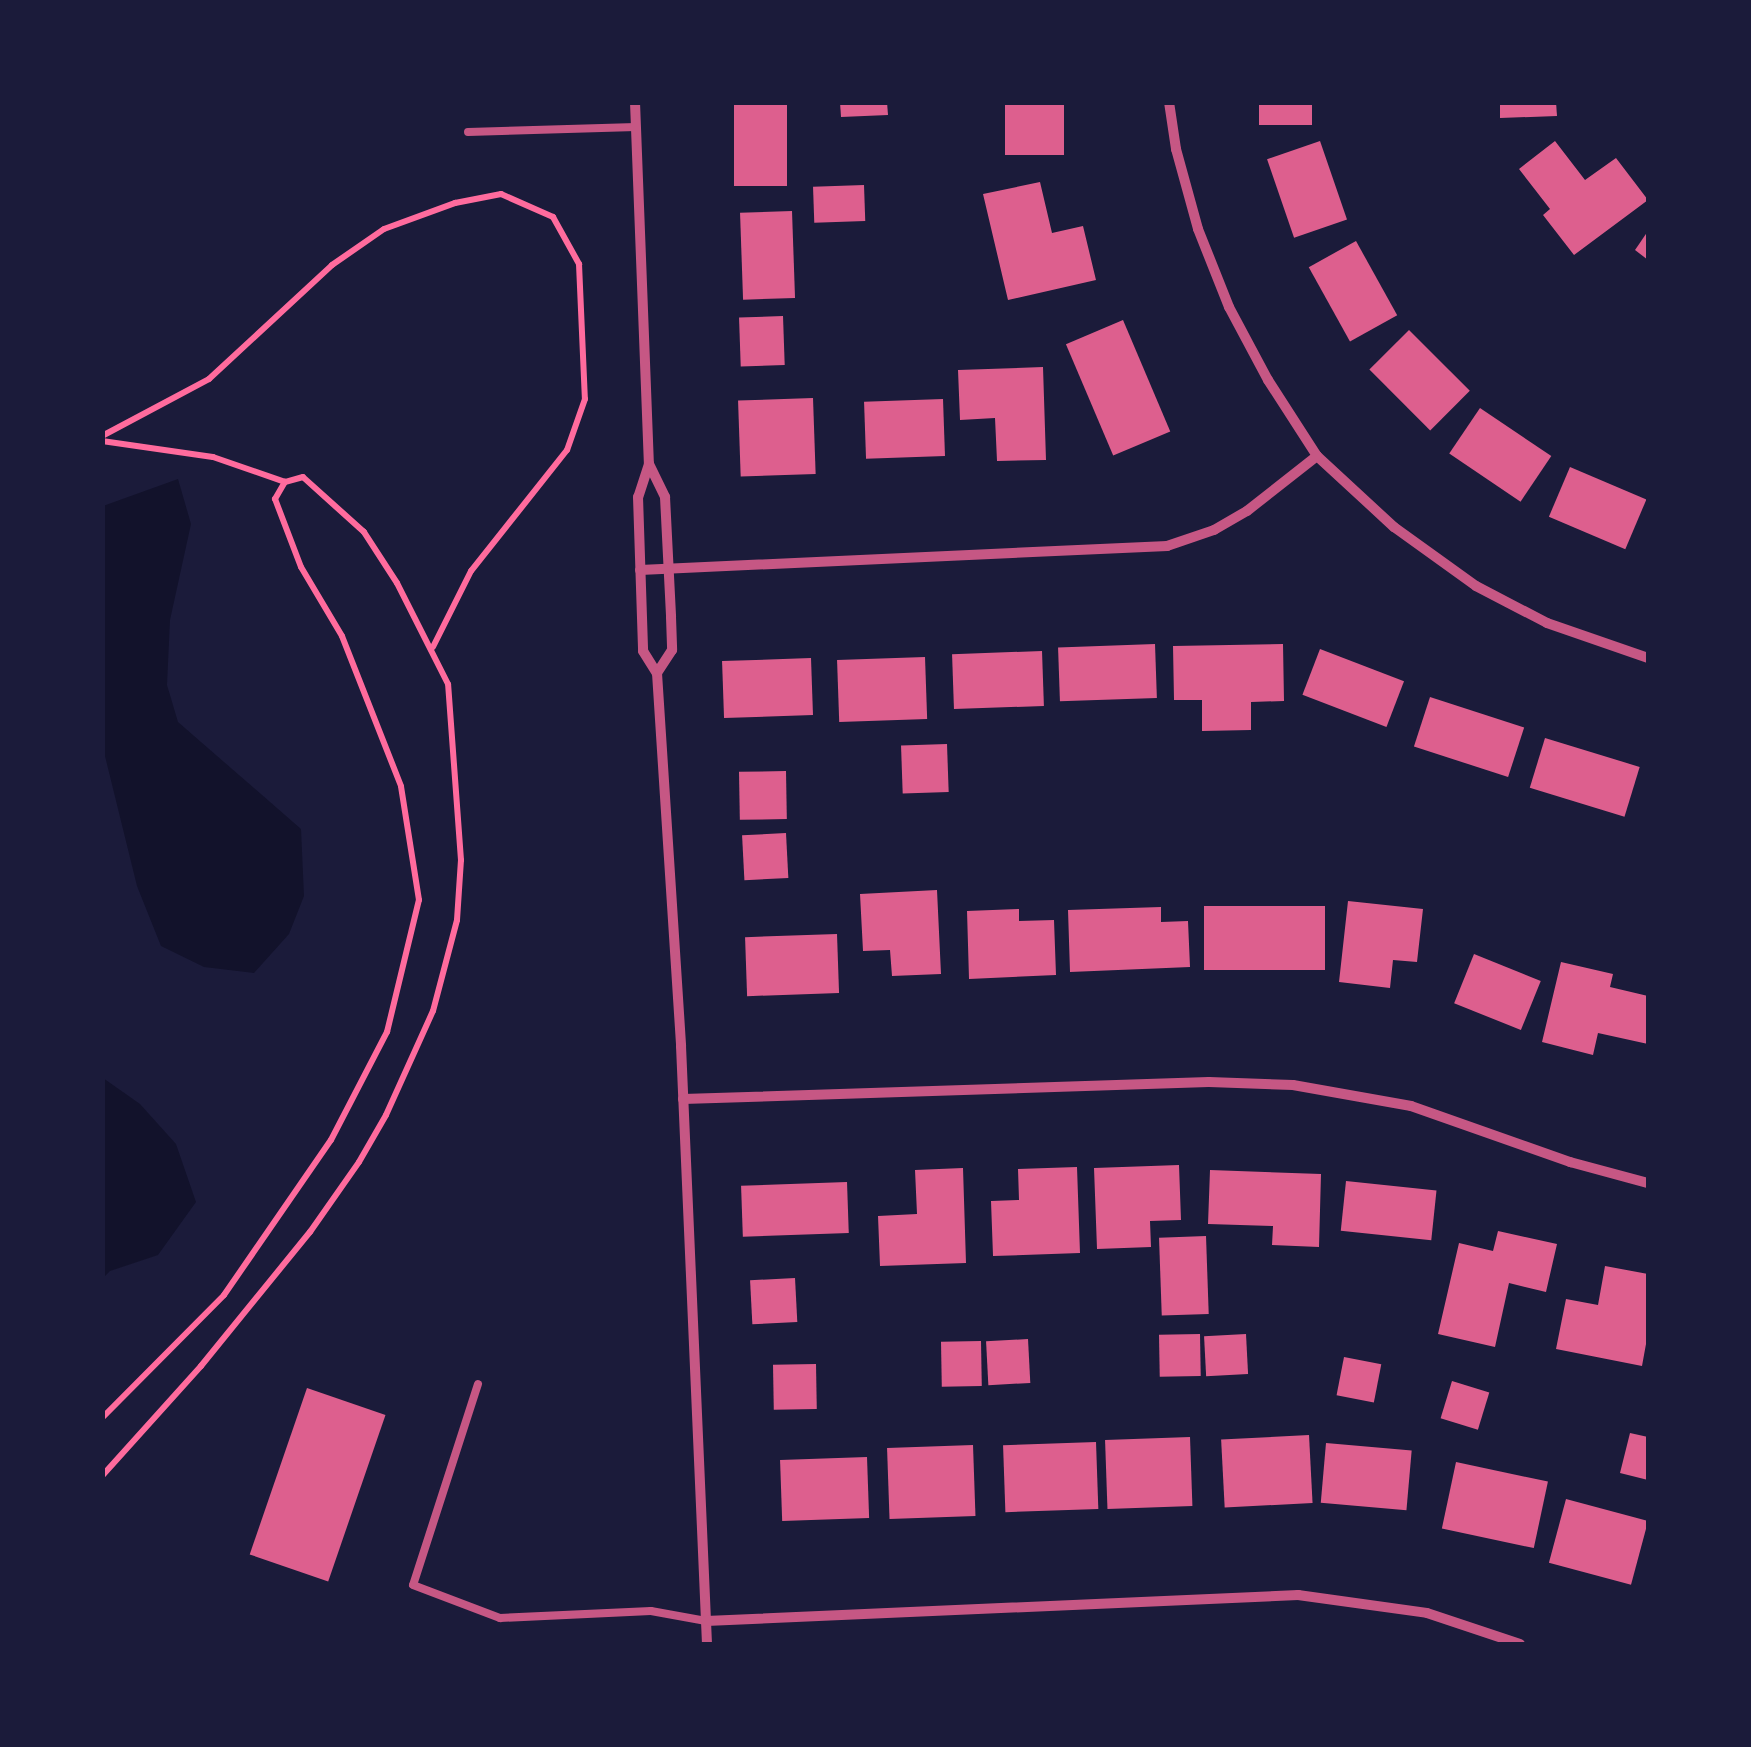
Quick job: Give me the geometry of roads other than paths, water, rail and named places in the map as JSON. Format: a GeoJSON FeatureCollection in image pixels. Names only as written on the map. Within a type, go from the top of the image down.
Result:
{"type":"FeatureCollection","features":[{"type":"Feature","properties":{"kind":"street"},"geometry":{"type":"LineString","coordinates":[[635,102],[649,464],[638,497],[643,651],[657,673],[683,1099],[707,1644]]}},
{"type":"Feature","properties":{"kind":"street"},"geometry":{"type":"LineString","coordinates":[[1169,102],[1176,149],[1198,229],[1229,307],[1268,380],[1317,456],[1394,528],[1476,586],[1547,623],[1648,658]]}},
{"type":"Feature","properties":{"kind":"street"},"geometry":{"type":"LineString","coordinates":[[640,570],[1167,546],[1214,530],[1247,511],[1317,456]]}},
{"type":"Feature","properties":{"kind":"street"},"geometry":{"type":"LineString","coordinates":[[649,464],[664,497],[672,650],[657,673]]}},
{"type":"Feature","properties":{"kind":"street"},"geometry":{"type":"LineString","coordinates":[[683,1099],[1209,1082],[1292,1085],[1411,1106],[1570,1162],[1648,1183]]}},
{"type":"Feature","properties":{"kind":"street"},"geometry":{"type":"LineString","coordinates":[[706,1621],[1298,1596],[1427,1613],[1520,1644]]}},
{"type":"Feature","properties":{"kind":"lane"},"geometry":{"type":"LineString","coordinates":[[468,132],[636,126]]}},
{"type":"Feature","properties":{"kind":"lane"},"geometry":{"type":"LineString","coordinates":[[478,1384],[413,1585],[500,1618],[651,1611],[706,1621]]}}]}
